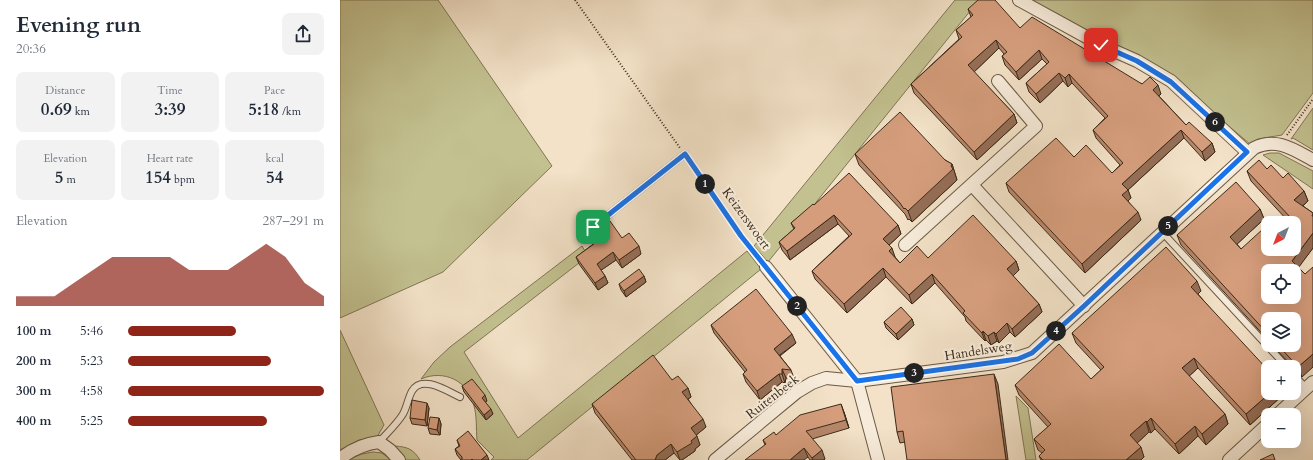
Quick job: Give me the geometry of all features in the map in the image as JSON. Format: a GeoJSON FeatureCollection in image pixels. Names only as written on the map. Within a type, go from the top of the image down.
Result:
{"type":"FeatureCollection","features":[{"type":"Feature","properties":{"kind":"street"},"geometry":{"type":"LineString","coordinates":[[1019,0],[1101,45],[1137,61],[1171,82],[1247,152]]}},
{"type":"Feature","properties":{"kind":"street"},"geometry":{"type":"LineString","coordinates":[[905,245],[1036,126],[998,80]]}},
{"type":"Feature","properties":{"kind":"street"},"geometry":{"type":"LineString","coordinates":[[1281,143],[1313,160]]}},
{"type":"Feature","properties":{"kind":"street","name":"Handelsweg"},"geometry":{"type":"LineString","coordinates":[[857,381],[1018,359],[1032,353],[1247,152],[1261,144],[1281,143]]}},
{"type":"Feature","properties":{"kind":"street"},"geometry":{"type":"LineString","coordinates":[[972,185],[1084,306]]}},
{"type":"Feature","properties":{"kind":"street","name":"Keizerswoert"},"geometry":{"type":"LineString","coordinates":[[766,267],[857,381],[878,460]]}},
{"type":"Feature","properties":{"kind":"street","name":"Ruitenbeek"},"geometry":{"type":"LineString","coordinates":[[715,460],[797,392],[812,382],[826,378],[857,381]]}},
{"type":"Feature","properties":{"kind":"street"},"geometry":{"type":"LineString","coordinates":[[1285,408],[1310,385]]}},
{"type":"Feature","properties":{"kind":"street"},"geometry":{"type":"LineString","coordinates":[[1229,460],[1261,430]]}},
{"type":"Feature","properties":{"kind":"street"},"geometry":{"type":"LineString","coordinates":[[340,459],[350,451],[367,444],[379,442],[390,450],[398,460]]}},
{"type":"Feature","properties":{"kind":"lane"},"geometry":{"type":"LineString","coordinates":[[593,227],[685,154]]}},
{"type":"Feature","properties":{"kind":"lane"},"geometry":{"type":"LineString","coordinates":[[1162,232],[1281,360]]}},
{"type":"Feature","properties":{"kind":"lane"},"geometry":{"type":"LineString","coordinates":[[1301,379],[1310,385]]}},
{"type":"Feature","properties":{"kind":"lane"},"geometry":{"type":"LineString","coordinates":[[379,442],[403,414],[413,389],[418,385],[424,383],[437,386],[460,397]]}},
{"type":"Feature","properties":{"kind":"path","name":"Keizerswoert"},"geometry":{"type":"LineString","coordinates":[[575,0],[685,154],[741,236],[766,267]]}},
{"type":"Feature","properties":{"kind":"path"},"geometry":{"type":"LineString","coordinates":[[1281,143],[1313,99]]}},
{"type":"Feature","properties":{"kind":"shaded area"},"geometry":{"type":"Polygon","coordinates":[[[340,0],[438,0],[552,166],[443,272],[340,318],[340,0]]]}},
{"type":"Feature","properties":{"kind":"shaded area"},"geometry":{"type":"Polygon","coordinates":[[[955,0],[979,0],[768,262],[754,246],[955,0]]]}},
{"type":"Feature","properties":{"kind":"shaded area"},"geometry":{"type":"Polygon","coordinates":[[[1025,0],[1313,0],[1313,93],[1282,135],[1258,139],[1250,144],[1177,83],[1110,42],[1025,0]]]}},
{"type":"Feature","properties":{"kind":"shaded area"},"geometry":{"type":"Polygon","coordinates":[[[1313,108],[1313,150],[1293,138],[1291,139],[1313,108]]]}},
{"type":"Feature","properties":{"kind":"shaded area"},"geometry":{"type":"Polygon","coordinates":[[[1279,153],[1313,171],[1313,189],[1263,155],[1279,153]]]}},
{"type":"Feature","properties":{"kind":"shaded area"},"geometry":{"type":"Polygon","coordinates":[[[582,246],[588,256],[464,352],[518,438],[747,251],[761,269],[527,460],[491,460],[494,457],[477,440],[475,410],[467,390],[454,379],[447,377],[438,375],[421,379],[434,362],[450,347],[582,246]]]}},
{"type":"Feature","properties":{"kind":"shaded area"},"geometry":{"type":"Polygon","coordinates":[[[340,330],[384,425],[377,437],[359,440],[340,450],[340,330]]]}},
{"type":"Feature","properties":{"kind":"shaded area"},"geometry":{"type":"Polygon","coordinates":[[[1016,396],[1028,408],[1036,460],[1026,460],[1016,396]]]}},
{"type":"Feature","properties":{"kind":"shaded area"},"geometry":{"type":"Polygon","coordinates":[[[395,446],[410,449],[420,460],[405,460],[395,446]]]}},
{"type":"Feature","properties":{"kind":"shaded area"},"geometry":{"type":"Polygon","coordinates":[[[373,452],[382,453],[391,460],[346,460],[362,454],[373,452]]]}},
{"type":"Feature","properties":{"kind":"building"},"geometry":{"type":"Polygon","coordinates":[[[978,0],[995,0],[1020,28],[1032,17],[1142,84],[1150,77],[1158,85],[1153,90],[1186,125],[1189,122],[1212,143],[1202,152],[1181,130],[1122,184],[1128,190],[1122,195],[1138,212],[1082,264],[1006,183],[1056,138],[1074,157],[1086,145],[1112,173],[1123,163],[1093,130],[1108,116],[1069,74],[1065,78],[1059,73],[1036,94],[1026,83],[1049,62],[1039,50],[1016,72],[1002,56],[1007,52],[996,40],[968,65],[1014,114],[974,152],[911,84],[962,37],[956,30],[973,15],[968,9],[978,0]]]}},
{"type":"Feature","properties":{"kind":"building"},"geometry":{"type":"Polygon","coordinates":[[[900,112],[945,160],[952,164],[951,166],[953,169],[908,211],[905,208],[904,209],[855,154],[900,112]]]}},
{"type":"Feature","properties":{"kind":"building"},"geometry":{"type":"Polygon","coordinates":[[[1259,160],[1267,169],[1271,165],[1283,178],[1288,173],[1304,191],[1294,200],[1313,213],[1313,233],[1301,249],[1301,216],[1289,216],[1247,171],[1259,160]]]}},
{"type":"Feature","properties":{"kind":"building"},"geometry":{"type":"Polygon","coordinates":[[[849,173],[898,225],[883,239],[892,248],[889,251],[900,263],[917,246],[928,258],[973,215],[1016,261],[1007,269],[1039,304],[1012,329],[1007,323],[996,334],[994,332],[988,336],[983,331],[982,333],[963,313],[965,311],[932,274],[909,295],[883,268],[844,304],[812,271],[852,234],[834,215],[787,251],[779,242],[795,228],[791,223],[813,204],[814,205],[849,173]]]}},
{"type":"Feature","properties":{"kind":"building"},"geometry":{"type":"Polygon","coordinates":[[[1236,182],[1260,209],[1230,237],[1241,249],[1261,231],[1261,256],[1296,256],[1292,261],[1295,264],[1261,264],[1261,304],[1301,304],[1301,270],[1305,274],[1313,267],[1313,354],[1301,364],[1301,360],[1292,360],[1284,352],[1301,352],[1301,312],[1261,312],[1261,326],[1177,235],[1236,182]]]}},
{"type":"Feature","properties":{"kind":"building"},"geometry":{"type":"Polygon","coordinates":[[[610,221],[622,238],[629,233],[639,246],[619,260],[613,252],[597,264],[605,276],[595,283],[576,257],[602,238],[597,231],[610,221]]]}},
{"type":"Feature","properties":{"kind":"building"},"geometry":{"type":"Polygon","coordinates":[[[1166,247],[1197,281],[1191,287],[1261,362],[1262,400],[1246,414],[1194,358],[1182,368],[1225,414],[1202,434],[1195,426],[1175,444],[1151,418],[1130,435],[1141,447],[1126,460],[1043,460],[1039,456],[1045,450],[1034,439],[1051,424],[1015,385],[1059,344],[1091,379],[1104,367],[1072,333],[1166,247]]]}},
{"type":"Feature","properties":{"kind":"building"},"geometry":{"type":"Polygon","coordinates":[[[639,269],[644,276],[624,291],[619,284],[639,269]]]}},
{"type":"Feature","properties":{"kind":"building"},"geometry":{"type":"Polygon","coordinates":[[[756,289],[792,334],[774,349],[791,370],[782,369],[782,374],[779,374],[757,391],[743,374],[747,370],[711,325],[756,289]]]}},
{"type":"Feature","properties":{"kind":"building"},"geometry":{"type":"Polygon","coordinates":[[[901,307],[912,319],[896,334],[884,322],[901,307]]]}},
{"type":"Feature","properties":{"kind":"building"},"geometry":{"type":"Polygon","coordinates":[[[653,355],[672,380],[678,376],[688,388],[682,392],[703,419],[691,428],[697,436],[691,441],[692,443],[677,452],[671,444],[657,455],[655,460],[636,460],[592,404],[653,355]]]}},
{"type":"Feature","properties":{"kind":"building"},"geometry":{"type":"Polygon","coordinates":[[[994,374],[1006,460],[907,460],[903,431],[897,432],[891,387],[994,374]]]}},
{"type":"Feature","properties":{"kind":"building"},"geometry":{"type":"Polygon","coordinates":[[[472,379],[485,395],[482,398],[491,409],[484,415],[462,386],[472,379]]]}},
{"type":"Feature","properties":{"kind":"building"},"geometry":{"type":"Polygon","coordinates":[[[412,400],[427,403],[425,420],[410,418],[412,400]]]}},
{"type":"Feature","properties":{"kind":"building"},"geometry":{"type":"Polygon","coordinates":[[[841,404],[846,420],[806,431],[822,450],[812,458],[804,448],[790,460],[745,460],[766,444],[763,440],[774,432],[776,435],[800,415],[841,404]]]}},
{"type":"Feature","properties":{"kind":"building"},"geometry":{"type":"Polygon","coordinates":[[[430,417],[439,418],[437,430],[428,428],[430,417]]]}},
{"type":"Feature","properties":{"kind":"building"},"geometry":{"type":"Polygon","coordinates":[[[468,431],[487,455],[481,460],[462,460],[462,457],[455,449],[460,446],[457,440],[468,431]]]}},
{"type":"Feature","properties":{"kind":"building"},"geometry":{"type":"Polygon","coordinates":[[[1273,454],[1275,460],[1260,460],[1273,454]]]}},
{"type":"Feature","properties":{"kind":"route"},"geometry":{"type":"LineString","coordinates":[[593,227],[685,154],[741,236],[857,381],[1018,359],[1032,353],[1084,306],[1247,152],[1171,82],[1137,61],[1101,45]]}}]}
